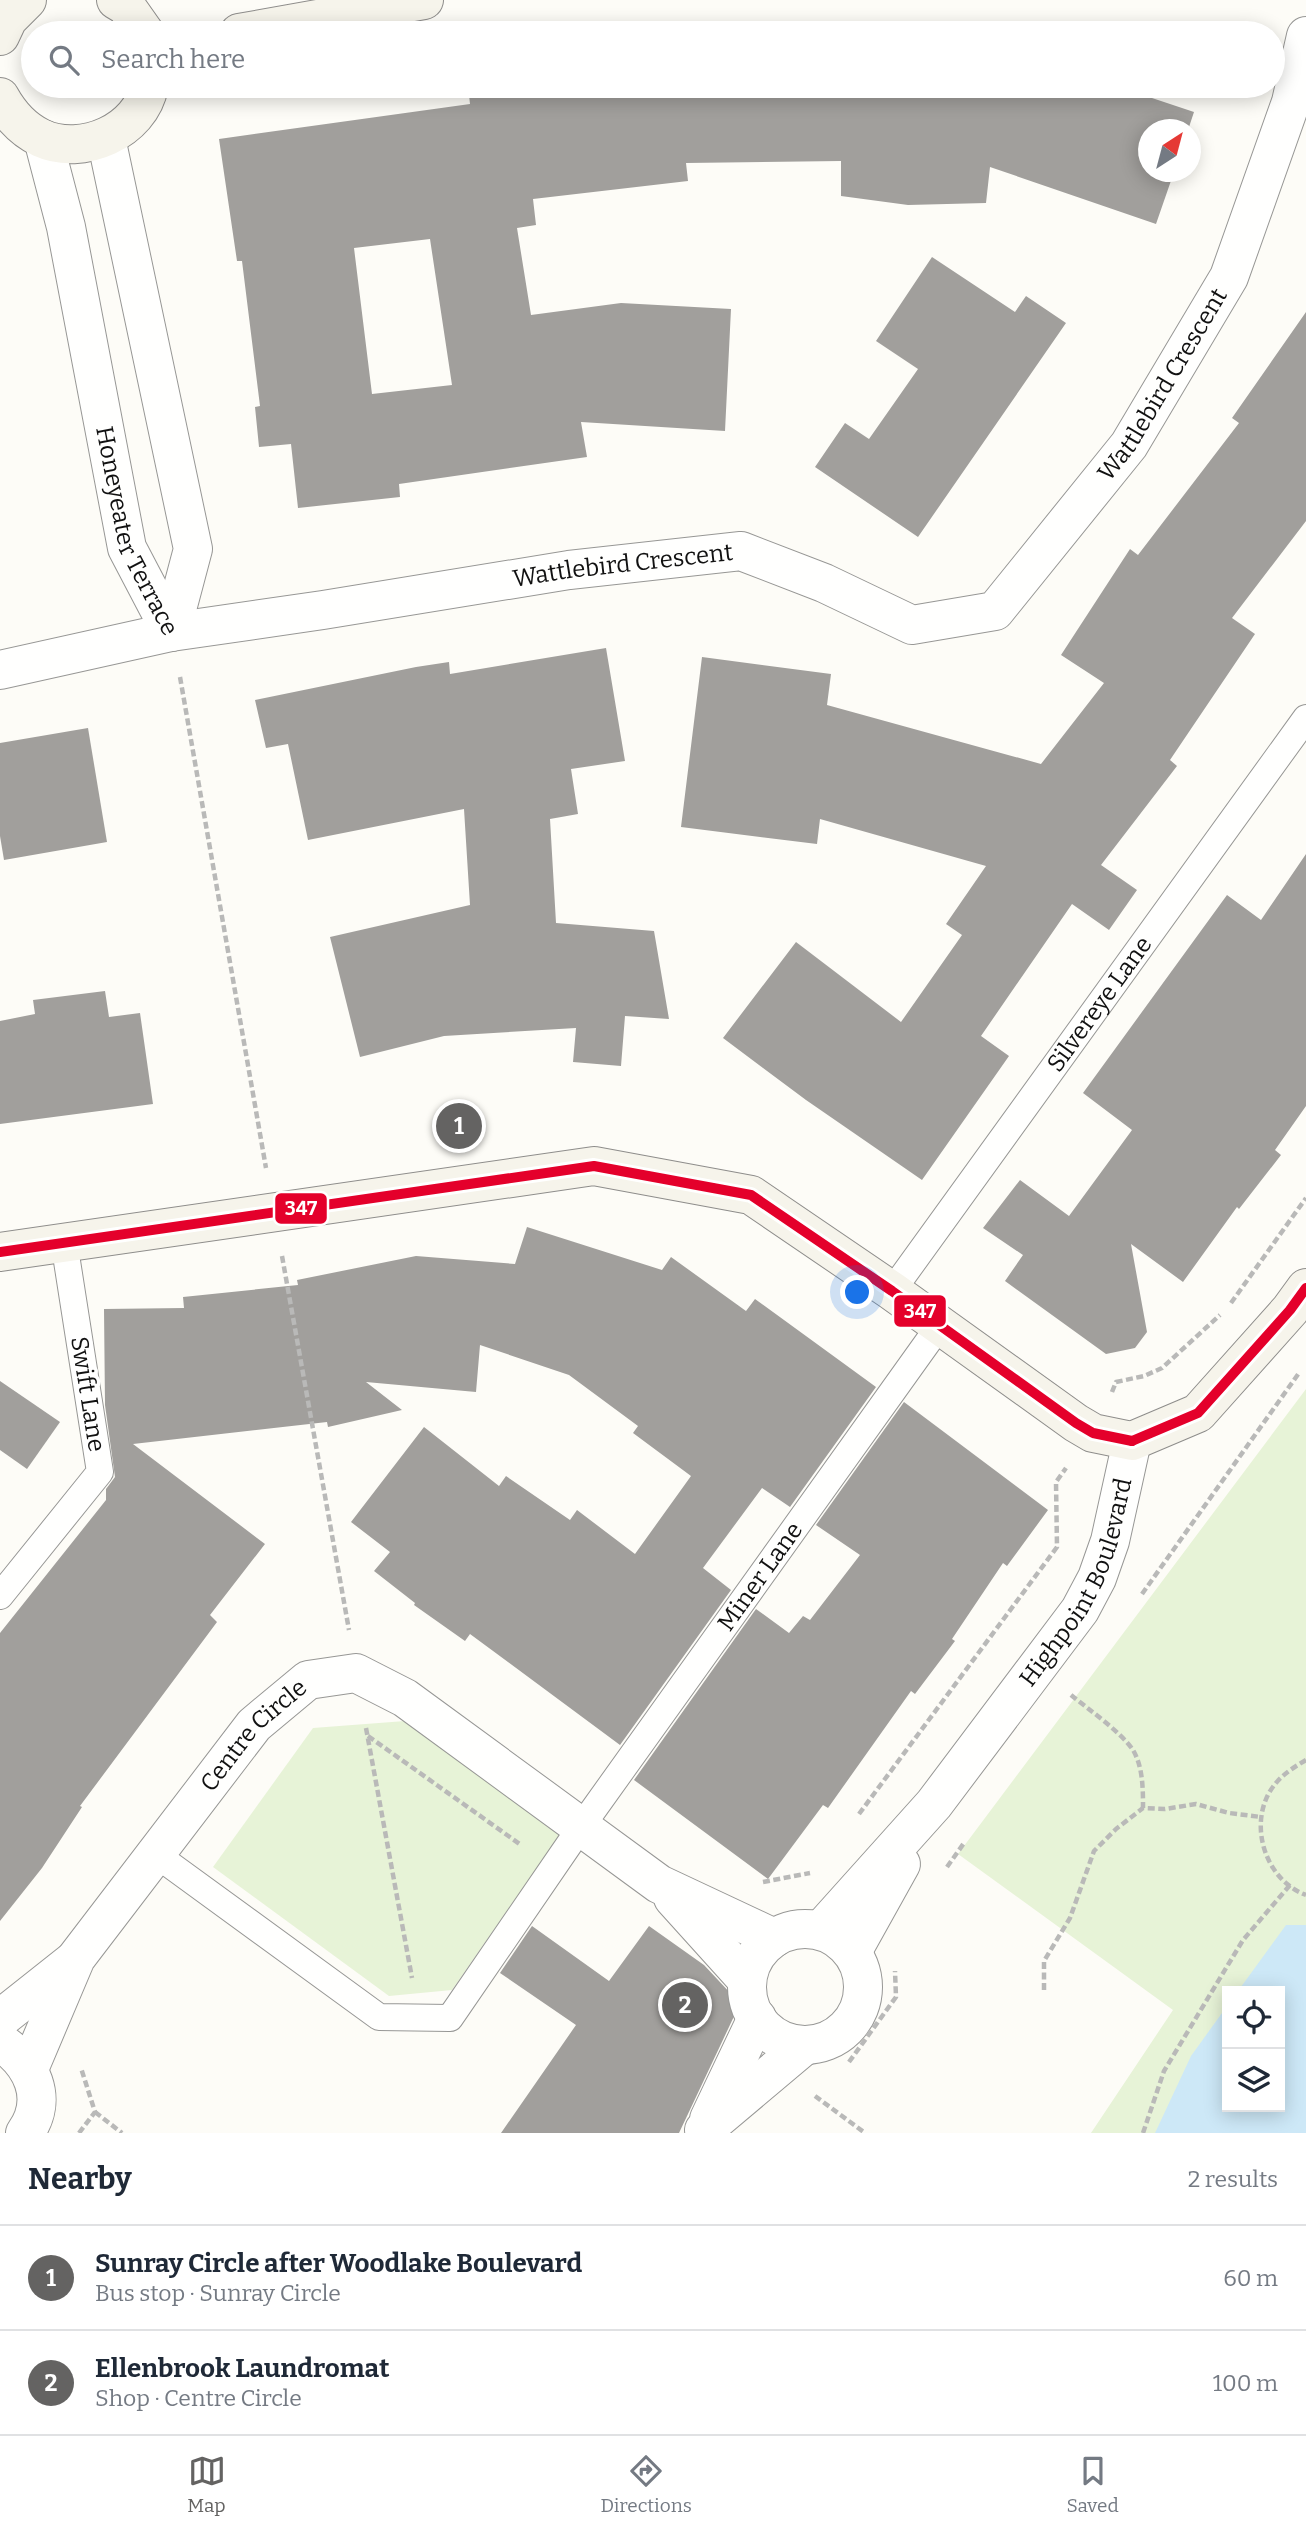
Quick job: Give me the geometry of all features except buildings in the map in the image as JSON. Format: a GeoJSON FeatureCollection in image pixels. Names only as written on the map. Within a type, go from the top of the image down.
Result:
{"type":"FeatureCollection","features":[{"type":"Feature","properties":{"kind":"street"},"geometry":{"type":"LineString","coordinates":[[116,0],[126,6],[138,21]]}},
{"type":"Feature","properties":{"kind":"street"},"geometry":{"type":"LineString","coordinates":[[306,21],[424,0]]}},
{"type":"Feature","properties":{"kind":"street","name":"Wattlebird Crescent"},"geometry":{"type":"LineString","coordinates":[[0,670],[172,632],[569,570],[741,551],[824,583],[912,625],[995,611],[1129,445],[1229,277],[1291,102],[1306,36]]}},
{"type":"Feature","properties":{"kind":"street"},"geometry":{"type":"LineString","coordinates":[[3,108],[24,129],[43,139],[64,145],[106,138],[124,127],[139,111],[144,98]]}},
{"type":"Feature","properties":{"kind":"street","name":"Honeyeater Terrace"},"geometry":{"type":"LineString","coordinates":[[106,138],[193,549],[172,632]]}},
{"type":"Feature","properties":{"kind":"street","name":"Honeyeater Terrace"},"geometry":{"type":"LineString","coordinates":[[43,139],[66,227],[127,548],[172,632]]}},
{"type":"Feature","properties":{"kind":"street"},"geometry":{"type":"LineString","coordinates":[[0,1252],[594,1166],[751,1195],[892,1291],[1076,1423],[1093,1433],[1132,1441],[1199,1413],[1290,1310],[1306,1288]]}},
{"type":"Feature","properties":{"kind":"street","name":"Highpoint Boulevard"},"geometry":{"type":"LineString","coordinates":[[821,1930],[934,1804],[1080,1610],[1097,1578],[1111,1541],[1132,1441]]}},
{"type":"Feature","properties":{"kind":"street"},"geometry":{"type":"LineString","coordinates":[[356,1673],[404,1698],[659,1884],[774,1938]]}},
{"type":"Feature","properties":{"kind":"street","name":"Centre Circle"},"geometry":{"type":"LineString","coordinates":[[29,2069],[76,1958],[254,1725],[308,1680],[356,1673]]}},
{"type":"Feature","properties":{"kind":"street","name":"Highpoint Boulevard"},"geometry":{"type":"LineString","coordinates":[[852,1952],[934,1804]]}},
{"type":"Feature","properties":{"kind":"street"},"geometry":{"type":"LineString","coordinates":[[659,1884],[747,1980]]}},
{"type":"Feature","properties":{"kind":"street"},"geometry":{"type":"LineString","coordinates":[[800,1929],[821,1930],[838,1939],[852,1952],[861,1969],[864,1986],[861,2005],[853,2022],[839,2034],[822,2043],[805,2045],[786,2042],[770,2033],[757,2018],[748,2000],[747,1980],[753,1961],[764,1945],[774,1938],[781,1933],[800,1929]]}},
{"type":"Feature","properties":{"kind":"street","name":"Centre Circle"},"geometry":{"type":"LineString","coordinates":[[0,2020],[76,1958]]}},
{"type":"Feature","properties":{"kind":"street"},"geometry":{"type":"LineString","coordinates":[[703,2132],[757,2018]]}},
{"type":"Feature","properties":{"kind":"street"},"geometry":{"type":"LineString","coordinates":[[0,2042],[17,2053],[29,2069],[36,2088],[40,2125]]}},
{"type":"Feature","properties":{"kind":"street"},"geometry":{"type":"LineString","coordinates":[[703,2132],[805,2045]]}},
{"type":"Feature","properties":{"kind":"lane","name":"Silvereye Lane"},"geometry":{"type":"LineString","coordinates":[[892,1291],[1306,718]]}},
{"type":"Feature","properties":{"kind":"lane","name":"Swift Lane"},"geometry":{"type":"LineString","coordinates":[[0,1596],[100,1472],[64,1242]]}},
{"type":"Feature","properties":{"kind":"lane","name":"Miner Lane"},"geometry":{"type":"LineString","coordinates":[[419,2018],[450,2018],[581,1827],[940,1325]]}},
{"type":"Feature","properties":{"kind":"lane"},"geometry":{"type":"LineString","coordinates":[[154,1853],[379,2017],[419,2018]]}},
{"type":"Feature","properties":{"kind":"path"},"geometry":{"type":"LineString","coordinates":[[172,632],[419,2018]]}},
{"type":"Feature","properties":{"kind":"path"},"geometry":{"type":"LineString","coordinates":[[858,1816],[1057,1547],[1056,1482],[1093,1433],[1116,1382],[1144,1376],[1163,1368],[1227,1309],[1306,1198]]}},
{"type":"Feature","properties":{"kind":"path"},"geometry":{"type":"LineString","coordinates":[[1070,1694],[1111,1727],[1133,1750],[1143,1780],[1143,1808]]}},
{"type":"Feature","properties":{"kind":"path"},"geometry":{"type":"LineString","coordinates":[[367,1736],[553,1868]]}},
{"type":"Feature","properties":{"kind":"path"},"geometry":{"type":"LineString","coordinates":[[1306,1760],[1285,1773],[1269,1793],[1261,1817],[1261,1840],[1269,1862],[1282,1880],[1306,1895]]}},
{"type":"Feature","properties":{"kind":"path"},"geometry":{"type":"LineString","coordinates":[[1044,1990],[1044,1961],[1070,1918],[1094,1851],[1116,1829],[1143,1808],[1165,1809],[1196,1804],[1229,1813],[1261,1817]]}},
{"type":"Feature","properties":{"kind":"path"},"geometry":{"type":"LineString","coordinates":[[734,1920],[762,1882],[817,1872]]}},
{"type":"Feature","properties":{"kind":"path"},"geometry":{"type":"LineString","coordinates":[[1143,2133],[1164,2071],[1243,1940],[1290,1885]]}},
{"type":"Feature","properties":{"kind":"path"},"geometry":{"type":"LineString","coordinates":[[807,2090],[865,2133]]}},
{"type":"Feature","properties":{"kind":"path"},"geometry":{"type":"LineString","coordinates":[[94,2112],[122,2133]]}},
{"type":"Feature","properties":{"kind":"green space"},"geometry":{"type":"Polygon","coordinates":[[[1306,1389],[1306,2133],[1091,2133],[1173,2010],[958,1854],[1306,1389]]]}},
{"type":"Feature","properties":{"kind":"green space"},"geometry":{"type":"Polygon","coordinates":[[[405,1721],[563,1830],[452,1990],[389,1996],[213,1867],[313,1728],[405,1721]]]}},
{"type":"Feature","properties":{"kind":"water"},"geometry":{"type":"Polygon","coordinates":[[[1286,1925],[1306,1925],[1306,2133],[1155,2133],[1191,2056],[1222,2013],[1222,2112],[1285,2112],[1285,1986],[1242,1986],[1286,1925]]]}},
{"type":"Feature","properties":{"kind":"transit line","name":"347"},"geometry":{"type":"LineString","coordinates":[[0,1252],[594,1166],[751,1195],[892,1291],[1076,1423],[1093,1433],[1132,1441]]}},
{"type":"Feature","properties":{"kind":"transit line","name":"347"},"geometry":{"type":"LineString","coordinates":[[1132,1441],[1198,1413],[1290,1310],[1306,1288]]}},
{"type":"Feature","properties":{"kind":"place","name":"Sunray Circle after Woodlake Boulevard"},"geometry":{"type":"Point","coordinates":[459,1126]}},
{"type":"Feature","properties":{"kind":"place","name":"Ellenbrook Laundromat"},"geometry":{"type":"Point","coordinates":[685,2005]}}]}
